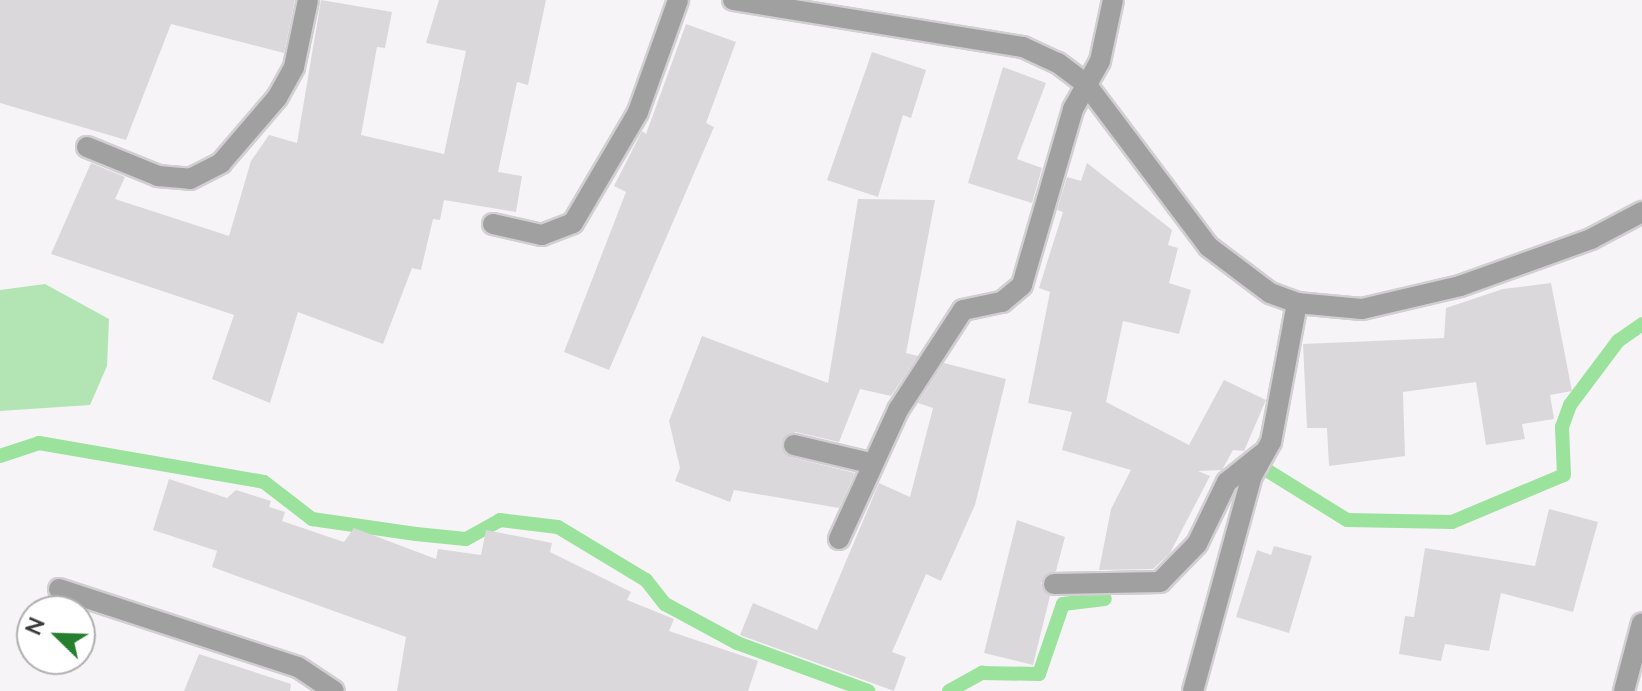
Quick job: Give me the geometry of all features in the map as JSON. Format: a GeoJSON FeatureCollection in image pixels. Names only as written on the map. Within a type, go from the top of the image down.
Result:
{"type":"FeatureCollection","features":[{"type":"Feature","properties":{"kind":"street"},"geometry":{"type":"LineString","coordinates":[[87,147],[158,176],[190,179],[221,163],[277,98],[294,67],[308,0]]}},
{"type":"Feature","properties":{"kind":"street"},"geometry":{"type":"LineString","coordinates":[[493,224],[542,235],[573,223],[638,112],[678,0]]}},
{"type":"Feature","properties":{"kind":"street"},"geometry":{"type":"LineString","coordinates":[[733,0],[1023,47],[1086,84],[1209,247],[1270,293],[1297,303],[1362,309],[1460,286],[1591,239],[1642,212]]}},
{"type":"Feature","properties":{"kind":"street"},"geometry":{"type":"LineString","coordinates":[[839,539],[870,463],[916,378],[963,310],[1002,302],[1022,285],[1073,109],[1100,61],[1113,0]]}},
{"type":"Feature","properties":{"kind":"street"},"geometry":{"type":"LineString","coordinates":[[1054,584],[1160,582],[1197,544],[1227,482],[1262,454],[1271,442],[1297,303]]}},
{"type":"Feature","properties":{"kind":"street"},"geometry":{"type":"LineString","coordinates":[[794,445],[870,463]]}},
{"type":"Feature","properties":{"kind":"street"},"geometry":{"type":"LineString","coordinates":[[1193,691],[1262,454]]}},
{"type":"Feature","properties":{"kind":"street"},"geometry":{"type":"LineString","coordinates":[[59,589],[298,667],[334,691]]}},
{"type":"Feature","properties":{"kind":"street"},"geometry":{"type":"LineString","coordinates":[[1624,691],[1642,623]]}},
{"type":"Feature","properties":{"kind":"green space"},"geometry":{"type":"Polygon","coordinates":[[[45,284],[109,319],[107,366],[90,405],[0,411],[0,290],[45,284]]]}},
{"type":"Feature","properties":{"kind":"building"},"geometry":{"type":"Polygon","coordinates":[[[0,0],[295,0],[284,53],[171,24],[126,140],[0,103],[0,0]]]}},
{"type":"Feature","properties":{"kind":"building"},"geometry":{"type":"Polygon","coordinates":[[[321,0],[392,12],[385,48],[377,47],[361,135],[444,154],[466,51],[426,43],[439,0],[546,0],[528,85],[517,82],[498,172],[522,176],[516,212],[444,200],[440,220],[433,219],[421,270],[412,268],[383,344],[298,312],[270,403],[212,379],[234,315],[51,254],[91,163],[125,177],[115,199],[229,236],[251,161],[269,135],[297,143],[321,0]]]}},
{"type":"Feature","properties":{"kind":"building"},"geometry":{"type":"Polygon","coordinates":[[[686,24],[736,42],[706,123],[714,127],[609,370],[564,352],[626,192],[614,186],[642,131],[646,134],[686,24]]]}},
{"type":"Feature","properties":{"kind":"building"},"geometry":{"type":"Polygon","coordinates":[[[872,52],[926,70],[911,118],[903,115],[878,197],[827,180],[872,52]]]}},
{"type":"Feature","properties":{"kind":"building"},"geometry":{"type":"Polygon","coordinates":[[[1003,67],[1046,83],[1017,159],[1042,168],[1032,203],[968,183],[1003,67]]]}},
{"type":"Feature","properties":{"kind":"building"},"geometry":{"type":"Polygon","coordinates":[[[1087,163],[1172,230],[1168,245],[1178,248],[1169,283],[1191,290],[1179,334],[1123,321],[1106,402],[1189,445],[1224,380],[1266,400],[1244,451],[1233,450],[1222,470],[1198,471],[1210,476],[1170,553],[1153,569],[1099,570],[1111,509],[1131,470],[1062,450],[1072,412],[1028,403],[1050,292],[1039,288],[1063,212],[1057,210],[1067,177],[1081,181],[1087,163]]]}},
{"type":"Feature","properties":{"kind":"building"},"geometry":{"type":"Polygon","coordinates":[[[858,199],[935,200],[906,353],[918,356],[891,396],[860,389],[839,442],[796,432],[782,441],[790,457],[855,473],[839,508],[734,490],[730,502],[675,481],[680,468],[669,421],[702,336],[828,383],[858,199]]]}},
{"type":"Feature","properties":{"kind":"building"},"geometry":{"type":"Polygon","coordinates":[[[1551,283],[1572,391],[1550,395],[1554,419],[1522,424],[1525,439],[1486,445],[1476,382],[1403,392],[1405,456],[1329,466],[1327,428],[1307,428],[1303,344],[1444,338],[1446,308],[1503,289],[1551,283]]]}},
{"type":"Feature","properties":{"kind":"building"},"geometry":{"type":"Polygon","coordinates":[[[944,363],[1006,379],[975,505],[941,581],[926,574],[892,652],[906,657],[894,691],[740,635],[753,603],[817,630],[879,483],[910,497],[933,408],[918,403],[944,363]]]}},
{"type":"Feature","properties":{"kind":"building"},"geometry":{"type":"Polygon","coordinates":[[[169,479],[227,498],[236,490],[271,501],[269,507],[285,512],[282,521],[344,542],[354,528],[436,559],[438,549],[481,555],[486,530],[552,543],[550,552],[631,592],[627,600],[674,619],[669,631],[758,661],[748,691],[397,691],[406,637],[212,567],[217,551],[153,530],[169,479]]]}},
{"type":"Feature","properties":{"kind":"building"},"geometry":{"type":"Polygon","coordinates":[[[1549,509],[1598,522],[1573,612],[1501,593],[1489,651],[1445,644],[1441,661],[1399,654],[1405,616],[1414,617],[1425,548],[1535,566],[1549,509]]]}},
{"type":"Feature","properties":{"kind":"building"},"geometry":{"type":"Polygon","coordinates":[[[1017,520],[1065,537],[1056,571],[1041,583],[1050,596],[1033,665],[984,653],[1017,520]]]}},
{"type":"Feature","properties":{"kind":"building"},"geometry":{"type":"Polygon","coordinates":[[[1274,546],[1312,556],[1289,633],[1236,617],[1257,550],[1271,555],[1274,546]]]}},
{"type":"Feature","properties":{"kind":"building"},"geometry":{"type":"Polygon","coordinates":[[[199,654],[291,684],[290,691],[184,691],[199,654]]]}},
{"type":"Feature","properties":{"kind":"waterway"},"geometry":{"type":"LineString","coordinates":[[1268,471],[1347,520],[1452,522],[1564,475],[1562,427],[1570,405],[1618,341],[1642,324]]}},
{"type":"Feature","properties":{"kind":"waterway"},"geometry":{"type":"LineString","coordinates":[[0,456],[39,443],[264,482],[312,519],[416,534],[466,539],[500,520],[558,527],[646,580],[665,604],[737,643],[868,691]]}},
{"type":"Feature","properties":{"kind":"waterway"},"geometry":{"type":"LineString","coordinates":[[949,691],[982,673],[1039,674],[1063,604],[1105,599]]}}]}
